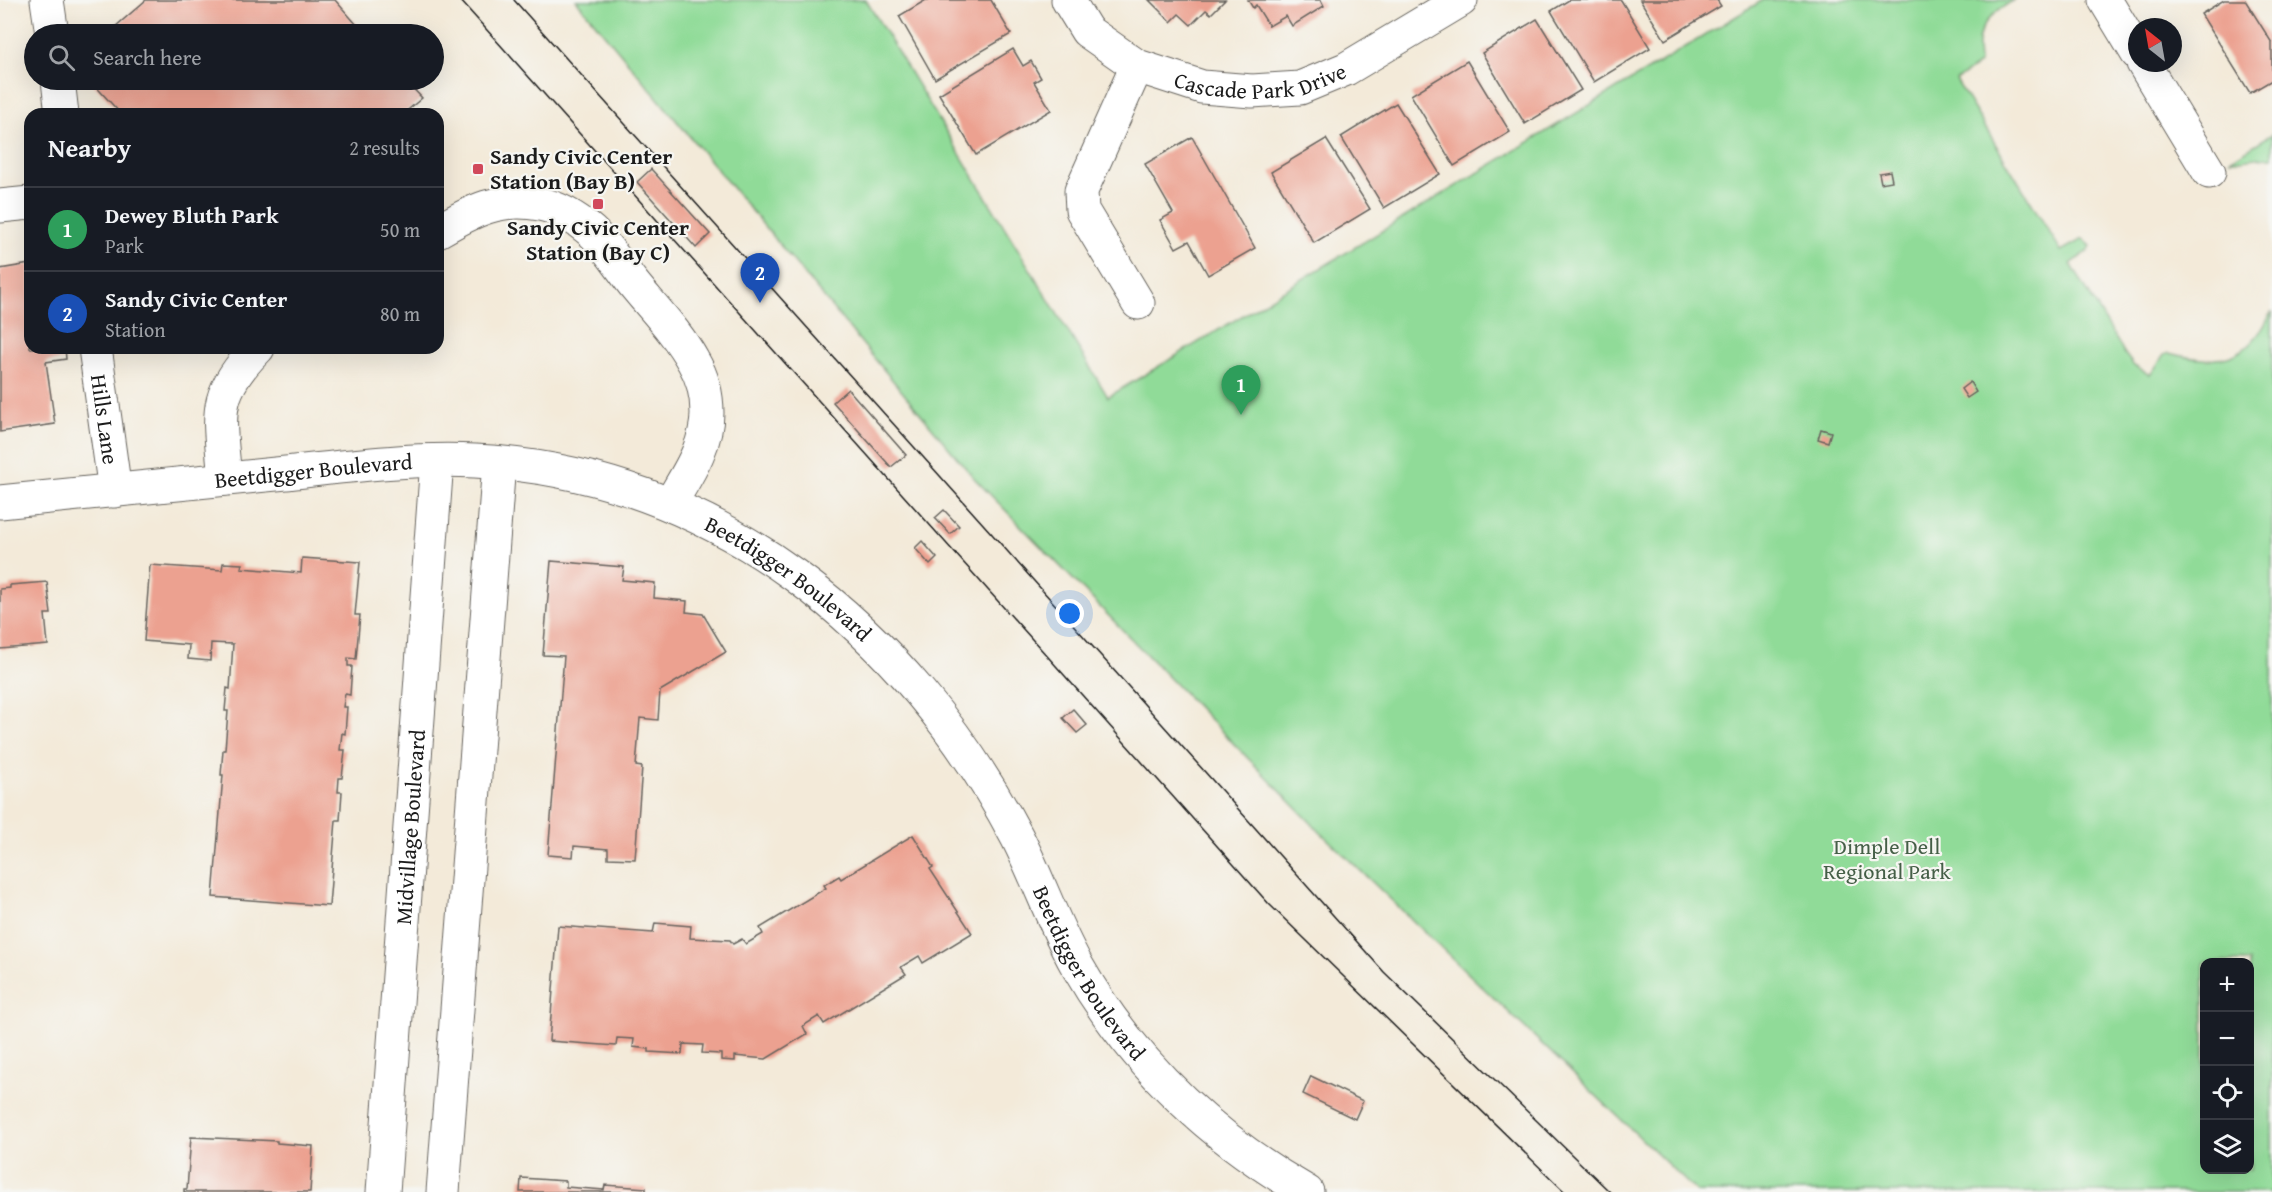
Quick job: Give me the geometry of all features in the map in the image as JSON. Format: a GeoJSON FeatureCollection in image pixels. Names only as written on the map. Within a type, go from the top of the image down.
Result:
{"type":"FeatureCollection","features":[{"type":"Feature","properties":{"kind":"street"},"geometry":{"type":"LineString","coordinates":[[47,0],[51,24]]}},
{"type":"Feature","properties":{"kind":"street","name":"Cascade Park Drive"},"geometry":{"type":"LineString","coordinates":[[1068,0],[1088,31],[1137,66],[1202,87],[1252,91],[1300,88],[1346,69],[1461,0]]}},
{"type":"Feature","properties":{"kind":"street"},"geometry":{"type":"LineString","coordinates":[[2105,0],[2128,38]]}},
{"type":"Feature","properties":{"kind":"street"},"geometry":{"type":"LineString","coordinates":[[1137,66],[1080,190],[1080,201],[1082,210],[1138,303]]}},
{"type":"Feature","properties":{"kind":"street"},"geometry":{"type":"LineString","coordinates":[[2148,72],[2209,172]]}},
{"type":"Feature","properties":{"kind":"street"},"geometry":{"type":"LineString","coordinates":[[59,90],[61,108]]}},
{"type":"Feature","properties":{"kind":"street"},"geometry":{"type":"LineString","coordinates":[[444,228],[481,208],[521,202],[542,204],[562,211],[594,234],[682,345],[700,376],[707,412],[705,431],[699,451],[670,504]]}},
{"type":"Feature","properties":{"kind":"street"},"geometry":{"type":"LineString","coordinates":[[0,206],[24,204]]}},
{"type":"Feature","properties":{"kind":"street","name":"Hills Lane"},"geometry":{"type":"LineString","coordinates":[[95,354],[115,491]]}},
{"type":"Feature","properties":{"kind":"street"},"geometry":{"type":"LineString","coordinates":[[225,479],[221,404],[232,379],[253,354]]}},
{"type":"Feature","properties":{"kind":"street","name":"Beetdigger Boulevard"},"geometry":{"type":"LineString","coordinates":[[0,502],[395,462],[437,461],[499,463],[577,474],[631,489],[712,524],[767,555],[843,611],[914,685],[971,761],[996,799],[1019,841],[1075,963],[1105,1013],[1137,1054],[1168,1088],[1238,1149],[1307,1192]]}},
{"type":"Feature","properties":{"kind":"street","name":"Midvillage Boulevard"},"geometry":{"type":"LineString","coordinates":[[383,1192],[437,461]]}},
{"type":"Feature","properties":{"kind":"street"},"geometry":{"type":"LineString","coordinates":[[443,1192],[499,463]]}},
{"type":"Feature","properties":{"kind":"green space","name":"Dimple Dell Regional Park"},"geometry":{"type":"Polygon","coordinates":[[[576,0],[866,0],[1108,397],[1763,0],[2014,0],[2001,8],[1985,24],[1979,37],[1979,64],[1956,80],[2061,251],[2083,239],[2091,246],[2071,264],[2134,366],[2150,375],[2164,355],[2169,353],[2203,359],[2231,356],[2253,341],[2272,311],[2272,1192],[1697,1192],[1321,833],[974,478],[576,0]]]}},
{"type":"Feature","properties":{"kind":"green space"},"geometry":{"type":"Polygon","coordinates":[[[2272,134],[2272,157],[2230,160],[2272,134]]]}},
{"type":"Feature","properties":{"kind":"building"},"geometry":{"type":"Polygon","coordinates":[[[146,0],[335,0],[356,24],[118,24],[146,0]]]}},
{"type":"Feature","properties":{"kind":"building"},"geometry":{"type":"Polygon","coordinates":[[[926,0],[991,0],[1011,34],[935,79],[899,16],[926,0]]]}},
{"type":"Feature","properties":{"kind":"building"},"geometry":{"type":"Polygon","coordinates":[[[1149,0],[1225,0],[1211,14],[1206,10],[1191,25],[1179,14],[1171,22],[1149,0]]]}},
{"type":"Feature","properties":{"kind":"building"},"geometry":{"type":"Polygon","coordinates":[[[1248,0],[1321,0],[1324,6],[1292,26],[1286,16],[1269,26],[1256,5],[1253,8],[1248,0]]]}},
{"type":"Feature","properties":{"kind":"building"},"geometry":{"type":"Polygon","coordinates":[[[1569,0],[1621,0],[1650,48],[1594,82],[1551,11],[1569,0]]]}},
{"type":"Feature","properties":{"kind":"building"},"geometry":{"type":"Polygon","coordinates":[[[1640,0],[1717,0],[1721,6],[1665,40],[1640,0]]]}},
{"type":"Feature","properties":{"kind":"building"},"geometry":{"type":"Polygon","coordinates":[[[2224,0],[2245,0],[2272,43],[2272,80],[2250,93],[2201,14],[2224,0]]]}},
{"type":"Feature","properties":{"kind":"building"},"geometry":{"type":"Polygon","coordinates":[[[1537,19],[1581,90],[1525,124],[1482,53],[1537,19]]]}},
{"type":"Feature","properties":{"kind":"building"},"geometry":{"type":"Polygon","coordinates":[[[1013,49],[1023,66],[1031,61],[1041,78],[1034,82],[1051,110],[976,155],[939,94],[1013,49]]]}},
{"type":"Feature","properties":{"kind":"building"},"geometry":{"type":"Polygon","coordinates":[[[1467,61],[1510,132],[1454,166],[1411,95],[1467,61]]]}},
{"type":"Feature","properties":{"kind":"building"},"geometry":{"type":"Polygon","coordinates":[[[99,90],[414,90],[422,98],[410,108],[116,108],[99,90]]]}},
{"type":"Feature","properties":{"kind":"building"},"geometry":{"type":"Polygon","coordinates":[[[1396,103],[1440,174],[1384,208],[1341,137],[1396,103]]]}},
{"type":"Feature","properties":{"kind":"building"},"geometry":{"type":"Polygon","coordinates":[[[1192,137],[1255,248],[1208,275],[1189,241],[1176,248],[1160,220],[1173,213],[1145,164],[1192,137]]]}},
{"type":"Feature","properties":{"kind":"building"},"geometry":{"type":"Polygon","coordinates":[[[1326,139],[1370,209],[1314,243],[1271,172],[1326,139]]]}},
{"type":"Feature","properties":{"kind":"building"},"geometry":{"type":"Polygon","coordinates":[[[651,169],[710,234],[696,248],[637,182],[651,169]]]}},
{"type":"Feature","properties":{"kind":"building"},"geometry":{"type":"Polygon","coordinates":[[[1890,171],[1892,181],[1881,183],[1879,173],[1890,171]]]}},
{"type":"Feature","properties":{"kind":"building"},"geometry":{"type":"Polygon","coordinates":[[[24,265],[24,354],[66,354],[66,359],[46,362],[55,424],[0,432],[0,269],[24,265]]]}},
{"type":"Feature","properties":{"kind":"building"},"geometry":{"type":"Polygon","coordinates":[[[1970,382],[1976,392],[1967,398],[1961,389],[1970,382]]]}},
{"type":"Feature","properties":{"kind":"building"},"geometry":{"type":"Polygon","coordinates":[[[848,389],[906,455],[891,467],[833,402],[848,389]]]}},
{"type":"Feature","properties":{"kind":"building"},"geometry":{"type":"Polygon","coordinates":[[[1821,429],[1831,432],[1828,442],[1818,439],[1821,429]]]}},
{"type":"Feature","properties":{"kind":"building"},"geometry":{"type":"Polygon","coordinates":[[[944,510],[959,526],[950,534],[935,518],[944,510]]]}},
{"type":"Feature","properties":{"kind":"building"},"geometry":{"type":"Polygon","coordinates":[[[922,541],[937,558],[930,565],[915,548],[922,541]]]}},
{"type":"Feature","properties":{"kind":"building"},"geometry":{"type":"Polygon","coordinates":[[[302,558],[360,562],[355,615],[360,615],[356,659],[348,658],[348,666],[352,666],[350,695],[345,694],[343,707],[347,707],[345,734],[342,733],[340,750],[345,750],[342,778],[339,778],[338,792],[342,792],[340,820],[336,820],[329,906],[213,897],[223,750],[225,750],[228,711],[225,711],[227,688],[230,689],[233,644],[211,643],[210,661],[188,659],[189,645],[144,641],[150,565],[222,570],[223,563],[242,564],[241,568],[301,573],[302,558]]]}},
{"type":"Feature","properties":{"kind":"building"},"geometry":{"type":"Polygon","coordinates":[[[551,561],[624,567],[622,580],[655,583],[654,598],[687,601],[686,612],[703,614],[726,652],[660,691],[658,720],[640,718],[636,766],[642,767],[635,859],[608,858],[608,849],[574,846],[573,857],[548,855],[564,656],[543,655],[551,561]]]}},
{"type":"Feature","properties":{"kind":"building"},"geometry":{"type":"Polygon","coordinates":[[[47,582],[51,614],[45,614],[48,645],[0,649],[0,589],[10,588],[10,585],[47,582]]]}},
{"type":"Feature","properties":{"kind":"building"},"geometry":{"type":"Polygon","coordinates":[[[1073,709],[1087,725],[1077,733],[1063,718],[1073,709]]]}},
{"type":"Feature","properties":{"kind":"building"},"geometry":{"type":"Polygon","coordinates":[[[913,835],[933,867],[930,869],[972,933],[923,963],[919,956],[901,967],[906,974],[824,1024],[819,1016],[803,1026],[807,1034],[766,1059],[735,1056],[735,1061],[721,1060],[721,1054],[702,1053],[703,1045],[683,1044],[682,1054],[649,1052],[649,1049],[633,1047],[634,1039],[617,1038],[616,1046],[549,1041],[558,926],[653,933],[655,923],[691,926],[690,938],[730,940],[733,944],[742,939],[746,944],[763,934],[760,928],[826,888],[824,885],[839,876],[841,879],[913,835]]]}},
{"type":"Feature","properties":{"kind":"building"},"geometry":{"type":"Polygon","coordinates":[[[1311,1076],[1363,1101],[1355,1119],[1303,1094],[1311,1076]]]}},
{"type":"Feature","properties":{"kind":"building"},"geometry":{"type":"Polygon","coordinates":[[[191,1137],[277,1141],[277,1143],[313,1146],[310,1192],[184,1192],[184,1189],[187,1189],[191,1137]]]}},
{"type":"Feature","properties":{"kind":"building"},"geometry":{"type":"Polygon","coordinates":[[[521,1178],[566,1181],[566,1187],[604,1190],[605,1185],[646,1188],[646,1192],[520,1192],[521,1178]]]}},
{"type":"Feature","properties":{"kind":"tram line"},"geometry":{"type":"LineString","coordinates":[[460,0],[1269,904],[1565,1192]]}},
{"type":"Feature","properties":{"kind":"tram line"},"geometry":{"type":"LineString","coordinates":[[514,0],[1384,972],[1610,1192]]}},
{"type":"Feature","properties":{"kind":"place","name":"Sandy Civic Center Station (Bay B)"},"geometry":{"type":"Point","coordinates":[478,169]}},
{"type":"Feature","properties":{"kind":"place","name":"Sandy Civic Center Station (Bay C)"},"geometry":{"type":"Point","coordinates":[598,204]}},
{"type":"Feature","properties":{"kind":"place","name":"Sandy Civic Center"},"geometry":{"type":"Point","coordinates":[760,303]}},
{"type":"Feature","properties":{"kind":"place","name":"Dewey Bluth Park"},"geometry":{"type":"Point","coordinates":[1241,415]}}]}
